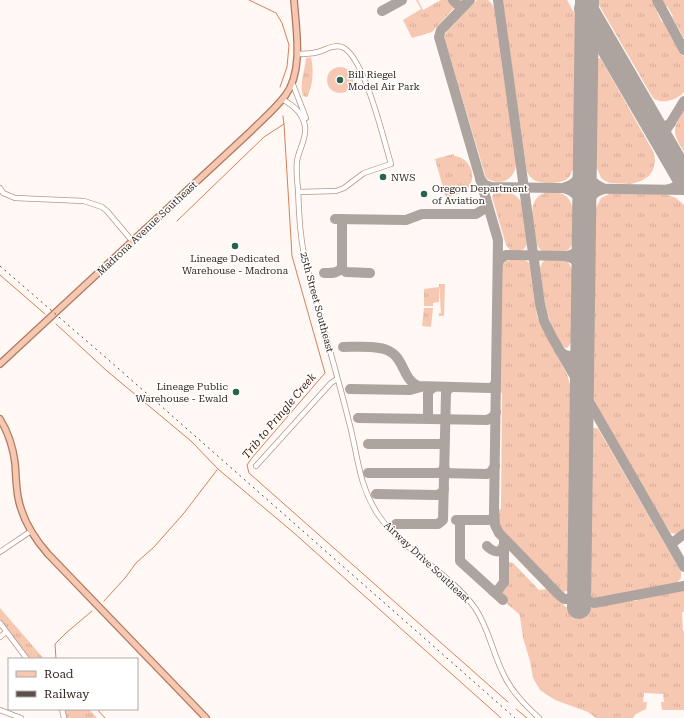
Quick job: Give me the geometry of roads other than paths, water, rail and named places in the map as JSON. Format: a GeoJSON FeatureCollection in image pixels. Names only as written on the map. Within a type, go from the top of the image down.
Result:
{"type":"FeatureCollection","features":[{"type":"Feature","properties":{"kind":"main road"},"geometry":{"type":"LineString","coordinates":[[291,84],[296,68],[297,54],[294,0]]}},
{"type":"Feature","properties":{"kind":"main road","name":"Madrona Avenue Southeast"},"geometry":{"type":"LineString","coordinates":[[0,364],[250,132],[282,99],[291,84]]}},
{"type":"Feature","properties":{"kind":"main road"},"geometry":{"type":"LineString","coordinates":[[0,419],[12,449],[18,497],[30,531],[48,554],[206,718]]}},
{"type":"Feature","properties":{"kind":"street"},"geometry":{"type":"LineString","coordinates":[[297,54],[318,53],[337,46],[345,49],[352,55],[360,67],[376,111],[391,164],[364,173],[344,188],[324,192],[298,192]]}},
{"type":"Feature","properties":{"kind":"street","name":"25th Street Southeast"},"geometry":{"type":"LineString","coordinates":[[291,84],[306,118],[305,136],[297,162],[301,243],[352,433],[361,480],[374,509]]}},
{"type":"Feature","properties":{"kind":"street"},"geometry":{"type":"LineString","coordinates":[[282,99],[293,105],[303,118],[305,126]]}},
{"type":"Feature","properties":{"kind":"street"},"geometry":{"type":"LineString","coordinates":[[0,188],[3,193],[15,198],[84,201],[96,205],[107,211],[133,242]]}},
{"type":"Feature","properties":{"kind":"street"},"geometry":{"type":"LineString","coordinates":[[256,466],[331,383],[337,379]]}},
{"type":"Feature","properties":{"kind":"street","name":"Airway Drive Southeast"},"geometry":{"type":"LineString","coordinates":[[374,509],[392,531],[456,587],[471,603],[485,626],[501,670],[508,684],[521,701],[540,718]]}},
{"type":"Feature","properties":{"kind":"street"},"geometry":{"type":"LineString","coordinates":[[0,552],[30,531]]}},
{"type":"Feature","properties":{"kind":"street"},"geometry":{"type":"LineString","coordinates":[[0,623],[25,658]]}},
{"type":"Feature","properties":{"kind":"street"},"geometry":{"type":"LineString","coordinates":[[0,637],[6,632]]}},
{"type":"Feature","properties":{"kind":"street"},"geometry":{"type":"LineString","coordinates":[[0,710],[8,716],[21,718]]}},
{"type":"Feature","properties":{"kind":"waterway","name":"Trib to Pringle Creek"},"geometry":{"type":"LineString","coordinates":[[249,0],[276,13],[282,23],[289,45],[287,67],[280,87]]}},
{"type":"Feature","properties":{"kind":"waterway","name":"Trib to Pringle Creek"},"geometry":{"type":"LineString","coordinates":[[177,221],[264,137],[284,124],[283,116]]}},
{"type":"Feature","properties":{"kind":"waterway","name":"Trib to Pringle Creek"},"geometry":{"type":"LineString","coordinates":[[284,124],[292,256],[325,373],[251,459],[247,465],[249,473],[508,702]]}},
{"type":"Feature","properties":{"kind":"waterway","name":"Trib to Pringle Creek"},"geometry":{"type":"LineString","coordinates":[[0,275],[45,314]]}},
{"type":"Feature","properties":{"kind":"waterway","name":"Trib to Pringle Creek"},"geometry":{"type":"LineString","coordinates":[[56,324],[107,371],[191,441],[218,469],[294,533],[501,718]]}},
{"type":"Feature","properties":{"kind":"waterway","name":"Trib to Pringle Creek"},"geometry":{"type":"LineString","coordinates":[[104,601],[125,578],[136,563],[154,547],[184,513],[217,470]]}},
{"type":"Feature","properties":{"kind":"waterway","name":"Trib to Pringle Creek"},"geometry":{"type":"LineString","coordinates":[[56,658],[55,644],[92,611]]}},
{"type":"Feature","properties":{"kind":"waterway","name":"Trib to Pringle Creek"},"geometry":{"type":"LineString","coordinates":[[516,709],[527,718]]}},
{"type":"Feature","properties":{"kind":"waterway","name":"Trib to Pringle Creek"},"geometry":{"type":"LineString","coordinates":[[98,710],[105,718]]}},
{"type":"Feature","properties":{"kind":"railway"},"geometry":{"type":"LineString","coordinates":[[0,266],[515,718]]}},
{"type":"Feature","properties":{"kind":"place","name":"Bill Riegel Model Air Park"},"geometry":{"type":"Point","coordinates":[340,80]}},
{"type":"Feature","properties":{"kind":"place","name":"NWS"},"geometry":{"type":"Point","coordinates":[383,177]}},
{"type":"Feature","properties":{"kind":"place","name":"Oregon Department of Aviation"},"geometry":{"type":"Point","coordinates":[424,194]}},
{"type":"Feature","properties":{"kind":"place","name":"Lineage Dedicated Warehouse - Madrona"},"geometry":{"type":"Point","coordinates":[235,246]}},
{"type":"Feature","properties":{"kind":"place","name":"Lineage Public Warehouse - Ewald"},"geometry":{"type":"Point","coordinates":[236,392]}}]}
